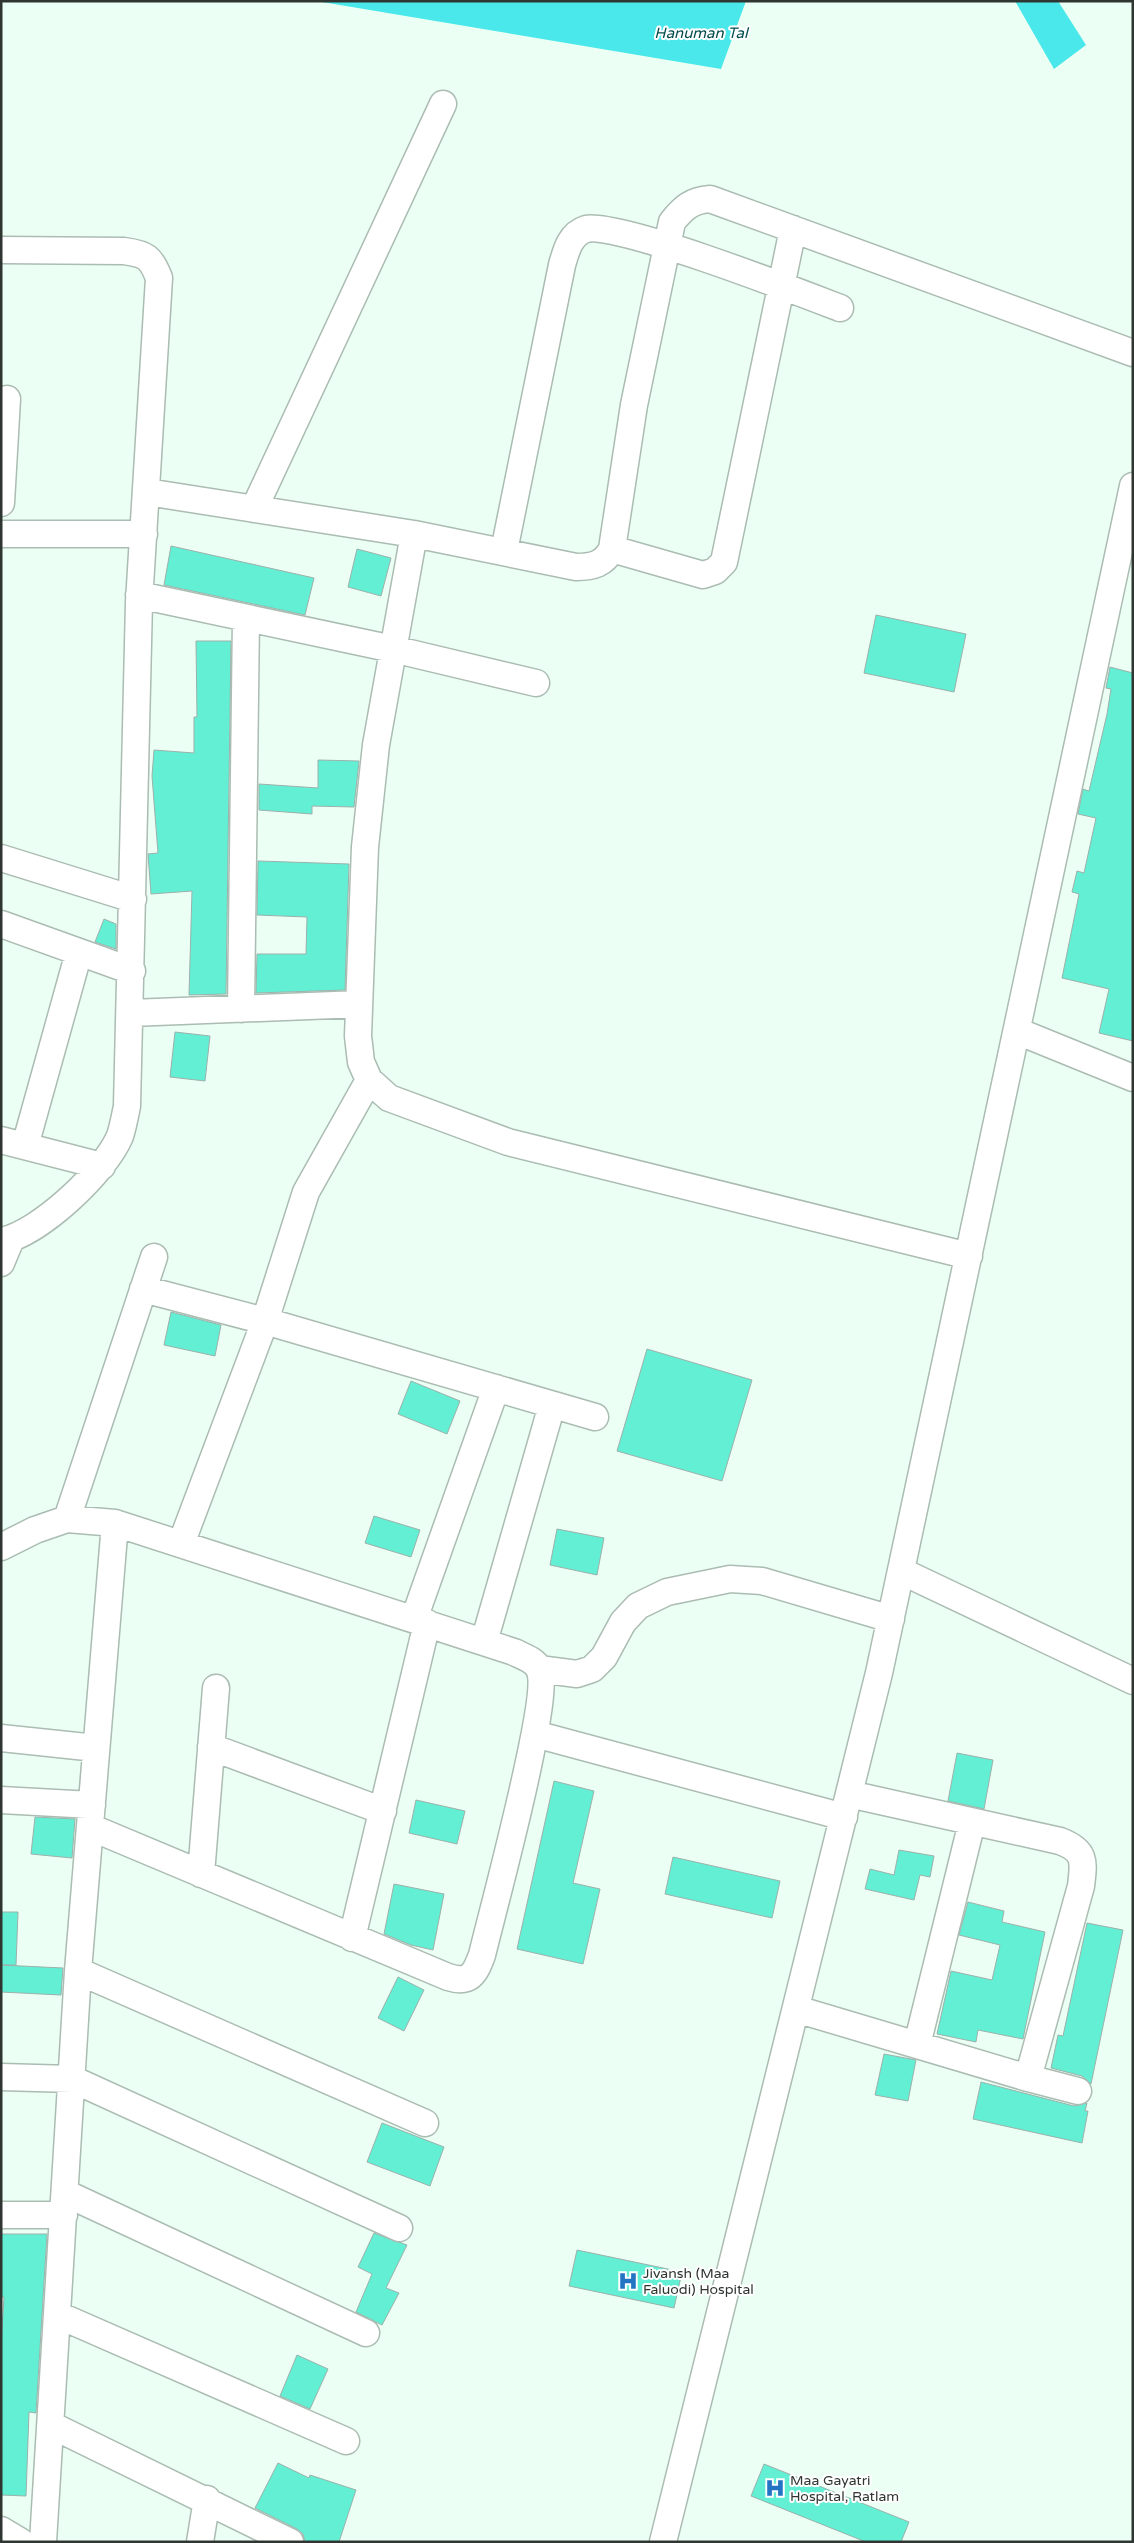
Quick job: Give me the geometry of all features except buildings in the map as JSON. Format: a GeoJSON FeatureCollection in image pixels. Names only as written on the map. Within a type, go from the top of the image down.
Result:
{"type":"FeatureCollection","features":[{"type":"Feature","properties":{"kind":"street"},"geometry":{"type":"LineString","coordinates":[[254,508],[443,104]]}},
{"type":"Feature","properties":{"kind":"street"},"geometry":{"type":"LineString","coordinates":[[147,492],[414,534],[576,567],[590,567],[606,559],[612,549],[634,405],[672,222],[682,209],[697,200],[710,199],[1133,353]]}},
{"type":"Feature","properties":{"kind":"street"},"geometry":{"type":"LineString","coordinates":[[504,551],[562,265],[569,242],[584,230],[599,227],[667,247],[782,285],[840,308]]}},
{"type":"Feature","properties":{"kind":"street"},"geometry":{"type":"LineString","coordinates":[[612,549],[702,575],[715,571],[724,562],[793,229]]}},
{"type":"Feature","properties":{"kind":"street"},"geometry":{"type":"LineString","coordinates":[[1,250],[124,251],[143,254],[154,264],[159,278],[159,308],[140,595],[132,970],[127,1106],[120,1136],[102,1166],[74,1196],[6,1240],[1,1263]]}},
{"type":"Feature","properties":{"kind":"street"},"geometry":{"type":"LineString","coordinates":[[1,503],[7,399]]}},
{"type":"Feature","properties":{"kind":"street"},"geometry":{"type":"LineString","coordinates":[[663,2542],[847,1806],[891,1619],[1017,1032],[1123,572],[1133,486]]}},
{"type":"Feature","properties":{"kind":"street"},"geometry":{"type":"LineString","coordinates":[[1,534],[144,534]]}},
{"type":"Feature","properties":{"kind":"street"},"geometry":{"type":"LineString","coordinates":[[414,534],[376,745],[365,847],[358,1036],[361,1062],[369,1080],[389,1098],[508,1142],[969,1256]]}},
{"type":"Feature","properties":{"kind":"street"},"geometry":{"type":"LineString","coordinates":[[140,595],[393,649],[536,683]]}},
{"type":"Feature","properties":{"kind":"street"},"geometry":{"type":"LineString","coordinates":[[240,1009],[246,618]]}},
{"type":"Feature","properties":{"kind":"street"},"geometry":{"type":"LineString","coordinates":[[1,858],[133,899]]}},
{"type":"Feature","properties":{"kind":"street"},"geometry":{"type":"LineString","coordinates":[[1,924],[132,970]]}},
{"type":"Feature","properties":{"kind":"street"},"geometry":{"type":"LineString","coordinates":[[79,952],[13,1143],[102,1166]]}},
{"type":"Feature","properties":{"kind":"street"},"geometry":{"type":"LineString","coordinates":[[130,1013],[360,1004]]}},
{"type":"Feature","properties":{"kind":"street"},"geometry":{"type":"LineString","coordinates":[[1017,1032],[1133,1078]]}},
{"type":"Feature","properties":{"kind":"street"},"geometry":{"type":"LineString","coordinates":[[181,1544],[265,1321],[306,1192],[369,1080]]}},
{"type":"Feature","properties":{"kind":"street"},"geometry":{"type":"LineString","coordinates":[[67,1519],[154,1257]]}},
{"type":"Feature","properties":{"kind":"street"},"geometry":{"type":"LineString","coordinates":[[143,1289],[265,1321],[595,1417]]}},
{"type":"Feature","properties":{"kind":"street"},"geometry":{"type":"LineString","coordinates":[[352,1938],[383,1811],[421,1621],[496,1388]]}},
{"type":"Feature","properties":{"kind":"street"},"geometry":{"type":"LineString","coordinates":[[484,1642],[552,1405]]}},
{"type":"Feature","properties":{"kind":"street"},"geometry":{"type":"LineString","coordinates":[[1,1547],[35,1530],[67,1519],[115,1523],[421,1621],[530,1659],[539,1669],[541,1684],[535,1734],[482,1955],[476,1972],[468,1978],[459,1980],[352,1938],[201,1874],[91,1816],[1,1800]]}},
{"type":"Feature","properties":{"kind":"street"},"geometry":{"type":"LineString","coordinates":[[43,2542],[78,1971],[115,1523]]}},
{"type":"Feature","properties":{"kind":"street"},"geometry":{"type":"LineString","coordinates":[[901,1571],[1133,1681]]}},
{"type":"Feature","properties":{"kind":"street"},"geometry":{"type":"LineString","coordinates":[[539,1669],[578,1674],[592,1669],[604,1658],[623,1622],[638,1606],[667,1592],[730,1579],[762,1581],[891,1619]]}},
{"type":"Feature","properties":{"kind":"street"},"geometry":{"type":"LineString","coordinates":[[201,1874],[216,1688]]}},
{"type":"Feature","properties":{"kind":"street"},"geometry":{"type":"LineString","coordinates":[[535,1734],[847,1806],[972,1822],[1060,1841],[1072,1846],[1080,1852],[1083,1864],[1081,1886],[1028,2078]]}},
{"type":"Feature","properties":{"kind":"street"},"geometry":{"type":"LineString","coordinates":[[1,1738],[96,1748]]}},
{"type":"Feature","properties":{"kind":"street"},"geometry":{"type":"LineString","coordinates":[[212,1747],[383,1811]]}},
{"type":"Feature","properties":{"kind":"street"},"geometry":{"type":"LineString","coordinates":[[917,2045],[972,1822]]}},
{"type":"Feature","properties":{"kind":"street"},"geometry":{"type":"LineString","coordinates":[[78,1971],[425,2122]]}},
{"type":"Feature","properties":{"kind":"street"},"geometry":{"type":"LineString","coordinates":[[796,2009],[1078,2092]]}},
{"type":"Feature","properties":{"kind":"street"},"geometry":{"type":"LineString","coordinates":[[1,2077],[72,2078],[399,2228]]}},
{"type":"Feature","properties":{"kind":"street"},"geometry":{"type":"LineString","coordinates":[[1,2215],[65,2204],[366,2333]]}},
{"type":"Feature","properties":{"kind":"street"},"geometry":{"type":"LineString","coordinates":[[58,2315],[346,2441]]}},
{"type":"Feature","properties":{"kind":"street"},"geometry":{"type":"LineString","coordinates":[[51,2425],[207,2499],[290,2542]]}},
{"type":"Feature","properties":{"kind":"street"},"geometry":{"type":"LineString","coordinates":[[200,2542],[207,2499]]}},
{"type":"Feature","properties":{"kind":"street"},"geometry":{"type":"LineString","coordinates":[[1,2530],[21,2542]]}},
{"type":"Feature","properties":{"kind":"water","name":"Hanuman Tal"},"geometry":{"type":"Polygon","coordinates":[[[316,1],[746,1],[721,69],[316,1]]]}},
{"type":"Feature","properties":{"kind":"water"},"geometry":{"type":"Polygon","coordinates":[[[1015,1],[1058,1],[1086,45],[1054,69],[1015,1]]]}},
{"type":"Feature","properties":{"kind":"place","name":"Jivansh (Maa Faluodi) Hospital"},"geometry":{"type":"Point","coordinates":[628,2281]}},
{"type":"Feature","properties":{"kind":"place","name":"Maa Gayatri Hospital, Ratlam"},"geometry":{"type":"Point","coordinates":[775,2488]}}]}
